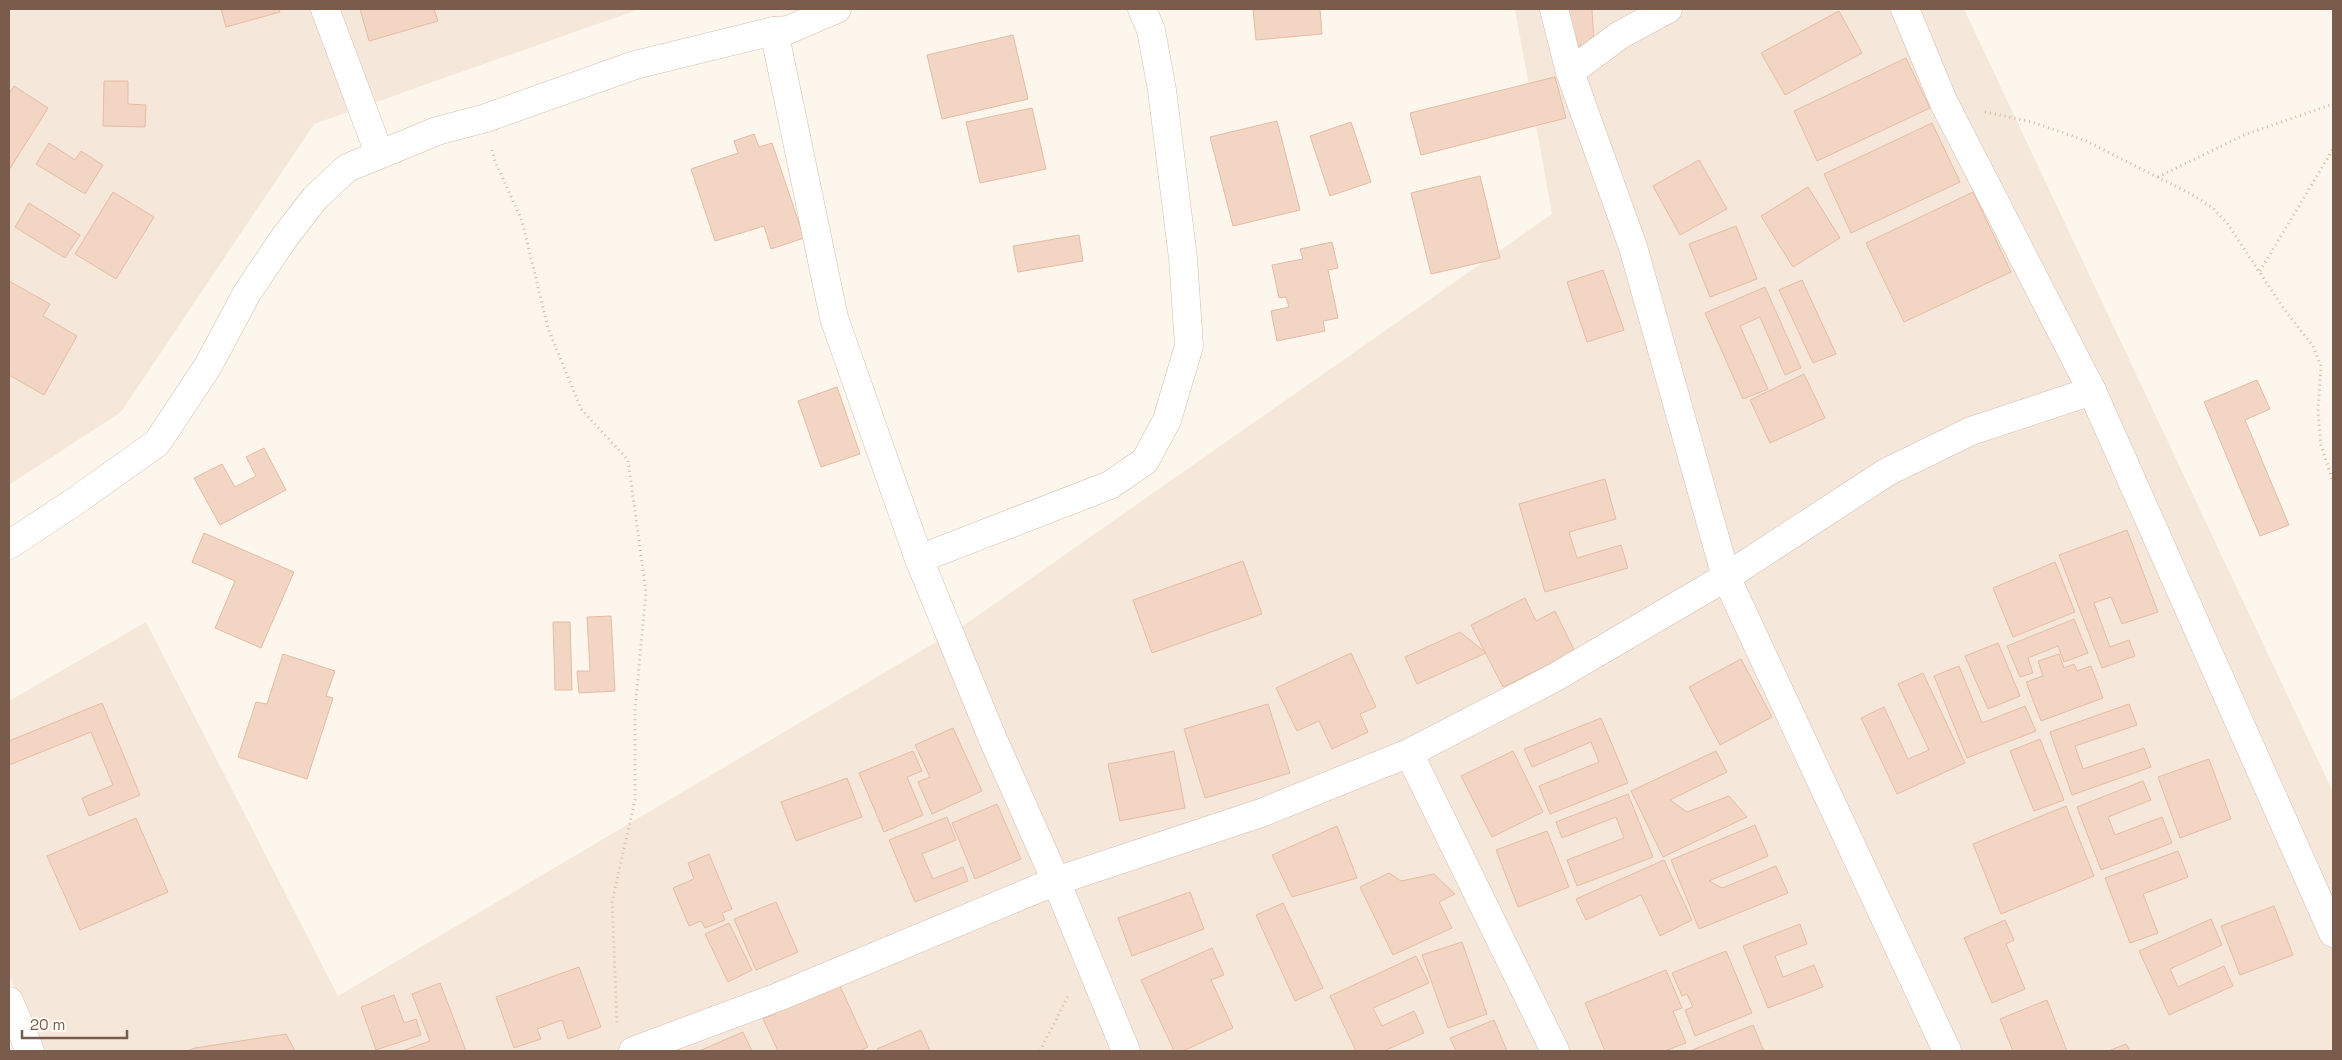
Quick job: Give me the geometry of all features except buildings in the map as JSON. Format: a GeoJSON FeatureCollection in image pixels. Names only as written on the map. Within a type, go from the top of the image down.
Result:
{"type":"FeatureCollection","features":[{"type":"Feature","properties":{"kind":"street"},"geometry":{"type":"LineString","coordinates":[[325,9],[380,153]]}},
{"type":"Feature","properties":{"kind":"street"},"geometry":{"type":"LineString","coordinates":[[9,545],[77,500],[156,443],[208,366],[247,294],[284,238],[315,198],[347,168],[437,131],[486,118],[636,65],[779,23],[837,9]]}},
{"type":"Feature","properties":{"kind":"street"},"geometry":{"type":"LineString","coordinates":[[919,559],[1110,485],[1144,461],[1167,420],[1189,346],[1184,268],[1162,90],[1152,30],[1142,9]]}},
{"type":"Feature","properties":{"kind":"street"},"geometry":{"type":"LineString","coordinates":[[1554,9],[1570,72],[1633,247],[1726,577],[1947,1051]]}},
{"type":"Feature","properties":{"kind":"street"},"geometry":{"type":"LineString","coordinates":[[1570,72],[1620,35],[1668,9]]}},
{"type":"Feature","properties":{"kind":"street"},"geometry":{"type":"LineString","coordinates":[[1905,9],[1944,103],[2092,390],[2333,933]]}},
{"type":"Feature","properties":{"kind":"street"},"geometry":{"type":"LineString","coordinates":[[779,23],[834,318],[919,559],[992,737],[1056,880],[1126,1051]]}},
{"type":"Feature","properties":{"kind":"street"},"geometry":{"type":"LineString","coordinates":[[625,1041],[778,997],[1056,880],[1261,812],[1409,753],[1554,678],[1726,577],[1887,472],[1971,431],[2092,390]]}},
{"type":"Feature","properties":{"kind":"street"},"geometry":{"type":"LineString","coordinates":[[1409,753],[1555,1051]]}},
{"type":"Feature","properties":{"kind":"street"},"geometry":{"type":"LineString","coordinates":[[9,1001],[30,1051]]}},
{"type":"Feature","properties":{"kind":"path"},"geometry":{"type":"LineString","coordinates":[[1944,103],[2032,122],[2084,140],[2191,194],[2213,208],[2227,223],[2313,346],[2321,366],[2318,412],[2321,445],[2333,482]]}},
{"type":"Feature","properties":{"kind":"path"},"geometry":{"type":"LineString","coordinates":[[2157,177],[2244,135],[2333,104]]}},
{"type":"Feature","properties":{"kind":"path"},"geometry":{"type":"LineString","coordinates":[[486,118],[495,161],[522,221],[548,328],[582,409],[628,460],[646,592],[635,709],[635,800],[612,902],[625,1041]]}},
{"type":"Feature","properties":{"kind":"path"},"geometry":{"type":"LineString","coordinates":[[2260,271],[2333,149]]}},
{"type":"Feature","properties":{"kind":"path"},"geometry":{"type":"LineString","coordinates":[[1040,1051],[1086,957]]}},
{"type":"Feature","properties":{"kind":"shaded area"},"geometry":{"type":"Polygon","coordinates":[[[9,9],[640,9],[314,124],[121,412],[9,485],[9,9]]]}},
{"type":"Feature","properties":{"kind":"shaded area"},"geometry":{"type":"Polygon","coordinates":[[[1515,9],[1964,9],[2333,792],[2333,1051],[43,1051],[9,975],[9,701],[146,622],[338,996],[963,626],[1552,214],[1515,9]]]}}]}
